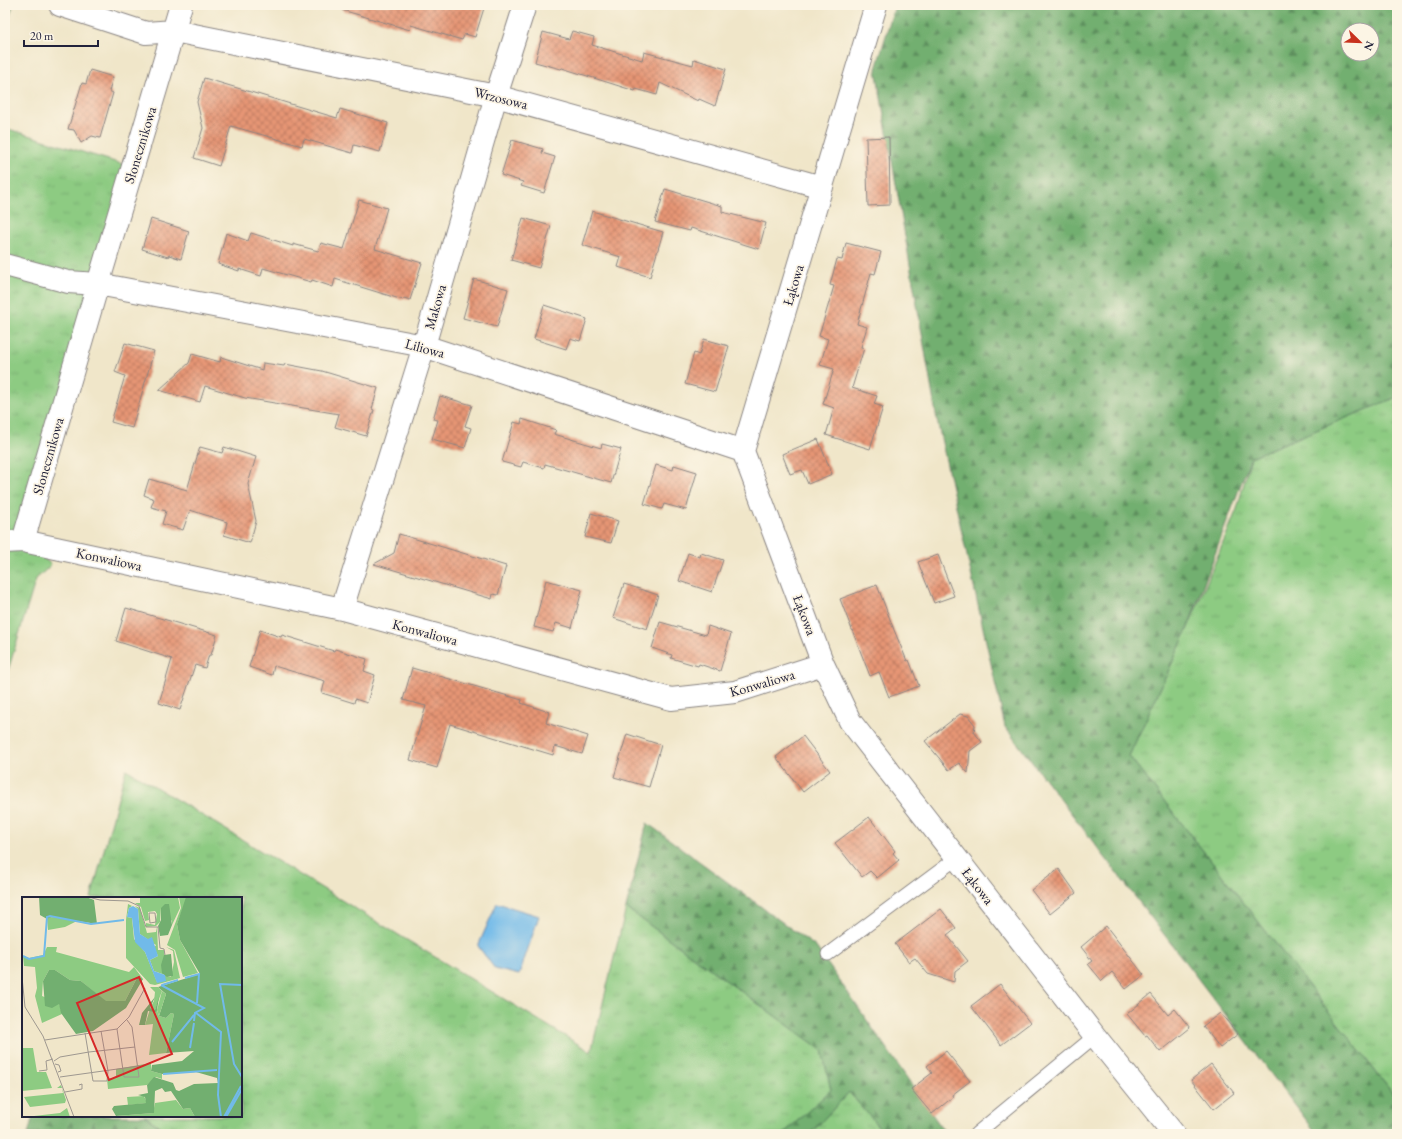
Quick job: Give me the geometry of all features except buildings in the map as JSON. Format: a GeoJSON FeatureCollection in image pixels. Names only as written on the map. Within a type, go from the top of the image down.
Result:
{"type":"FeatureCollection","features":[{"type":"Feature","properties":{"kind":"street","name":"Wrzosowa"},"geometry":{"type":"LineString","coordinates":[[60,5],[146,33],[174,31],[496,96],[822,187]]}},
{"type":"Feature","properties":{"kind":"street","name":"Słonecznikowa"},"geometry":{"type":"LineString","coordinates":[[14,541],[98,284],[181,5]]}},
{"type":"Feature","properties":{"kind":"street","name":"Makowa"},"geometry":{"type":"LineString","coordinates":[[342,609],[424,346],[496,96],[525,5]]}},
{"type":"Feature","properties":{"kind":"street","name":"Łąkowa"},"geometry":{"type":"LineString","coordinates":[[876,5],[743,451],[823,664],[850,721],[1095,1036],[1174,1134]]}},
{"type":"Feature","properties":{"kind":"street"},"geometry":{"type":"LineString","coordinates":[[5,265],[68,282],[98,284]]}},
{"type":"Feature","properties":{"kind":"street","name":"Liliowa"},"geometry":{"type":"LineString","coordinates":[[98,284],[424,346],[743,451]]}},
{"type":"Feature","properties":{"kind":"street","name":"Konwaliowa"},"geometry":{"type":"LineString","coordinates":[[14,541],[342,609],[671,699],[735,692],[823,664]]}},
{"type":"Feature","properties":{"kind":"lane"},"geometry":{"type":"LineString","coordinates":[[828,954],[957,858]]}},
{"type":"Feature","properties":{"kind":"lane"},"geometry":{"type":"LineString","coordinates":[[976,1134],[1095,1036]]}},
{"type":"Feature","properties":{"kind":"green space"},"geometry":{"type":"Polygon","coordinates":[[[5,5],[13,5],[5,32],[5,5]]]}},
{"type":"Feature","properties":{"kind":"green space"},"geometry":{"type":"Polygon","coordinates":[[[895,5],[1397,5],[1397,397],[1251,457],[1185,635],[1129,756],[1397,1099],[1397,1134],[1317,1134],[1005,727],[937,420],[876,69],[895,5]]]}},
{"type":"Feature","properties":{"kind":"green space"},"geometry":{"type":"Polygon","coordinates":[[[5,128],[128,166],[19,531],[51,565],[36,579],[5,680],[5,128]]]}},
{"type":"Feature","properties":{"kind":"green space"},"geometry":{"type":"Polygon","coordinates":[[[1397,397],[1397,1099],[1129,756],[1185,635],[1237,509],[1251,457],[1397,397]]]}},
{"type":"Feature","properties":{"kind":"green space"},"geometry":{"type":"Polygon","coordinates":[[[126,769],[591,1052],[626,908],[822,1050],[831,1090],[783,1134],[170,1134],[146,1117],[242,1117],[242,897],[91,897],[126,769]]]}},
{"type":"Feature","properties":{"kind":"green space"},"geometry":{"type":"Polygon","coordinates":[[[647,823],[816,947],[946,1134],[885,1134],[849,1092],[810,1134],[783,1134],[831,1090],[822,1050],[626,908],[647,823]]]}},
{"type":"Feature","properties":{"kind":"green space"},"geometry":{"type":"Polygon","coordinates":[[[849,1092],[885,1134],[810,1134],[849,1092]]]}},
{"type":"Feature","properties":{"kind":"green space"},"geometry":{"type":"Polygon","coordinates":[[[33,1117],[146,1117],[170,1134],[28,1134],[33,1117]]]}},
{"type":"Feature","properties":{"kind":"water"},"geometry":{"type":"Polygon","coordinates":[[[497,903],[539,916],[519,975],[495,969],[478,946],[497,903]]]}}]}
